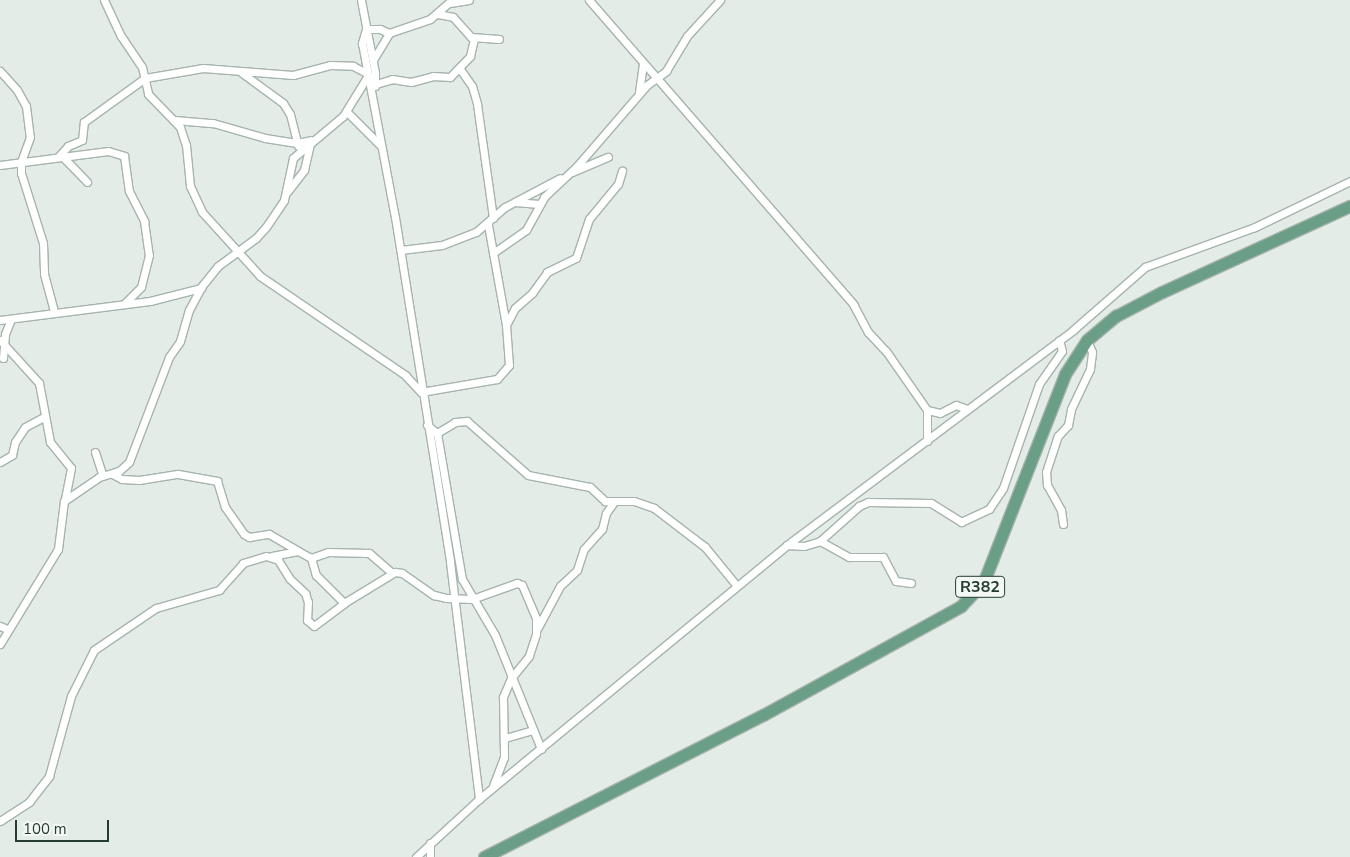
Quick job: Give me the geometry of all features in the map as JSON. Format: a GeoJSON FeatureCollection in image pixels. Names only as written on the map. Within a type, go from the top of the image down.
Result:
{"type":"FeatureCollection","features":[{"type":"Feature","properties":{"kind":"main road","name":"R382"},"geometry":{"type":"LineString","coordinates":[[484,857],[763,715],[929,625],[968,600],[984,581],[996,555],[1066,374],[1087,340],[1116,316],[1162,292],[1350,206]]}},
{"type":"Feature","properties":{"kind":"street"},"geometry":{"type":"LineString","coordinates":[[104,0],[121,36],[139,61],[148,94],[175,120],[186,144],[186,167],[194,197],[202,212],[260,276],[405,376],[421,392]]}},
{"type":"Feature","properties":{"kind":"street"},"geometry":{"type":"LineString","coordinates":[[361,0],[366,29],[362,38],[369,60],[381,146],[401,250],[426,425],[454,599],[479,799]]}},
{"type":"Feature","properties":{"kind":"street"},"geometry":{"type":"LineString","coordinates":[[366,29],[380,29],[389,34],[401,32],[438,14],[451,2],[470,0]]}},
{"type":"Feature","properties":{"kind":"street"},"geometry":{"type":"LineString","coordinates":[[589,0],[658,78],[767,209],[853,304],[868,332],[886,351],[927,410],[926,441]]}},
{"type":"Feature","properties":{"kind":"street"},"geometry":{"type":"LineString","coordinates":[[494,253],[526,230],[539,204],[570,173],[639,95],[669,67],[687,36],[720,0]]}},
{"type":"Feature","properties":{"kind":"street"},"geometry":{"type":"LineString","coordinates":[[438,14],[453,17],[474,38],[498,39]]}},
{"type":"Feature","properties":{"kind":"street"},"geometry":{"type":"LineString","coordinates":[[175,120],[214,123],[299,146],[310,144],[347,112],[367,75],[369,60],[389,34]]}},
{"type":"Feature","properties":{"kind":"street"},"geometry":{"type":"LineString","coordinates":[[373,87],[392,80],[411,82],[433,76],[445,78],[460,69],[470,56],[474,38]]}},
{"type":"Feature","properties":{"kind":"street"},"geometry":{"type":"LineString","coordinates":[[60,157],[68,146],[82,140],[84,122],[145,78],[198,69],[242,73],[261,70],[293,75],[330,64],[353,66],[369,60]]}},
{"type":"Feature","properties":{"kind":"street"},"geometry":{"type":"LineString","coordinates":[[639,95],[643,63]]}},
{"type":"Feature","properties":{"kind":"street"},"geometry":{"type":"LineString","coordinates":[[353,66],[367,75],[373,87]]}},
{"type":"Feature","properties":{"kind":"street"},"geometry":{"type":"LineString","coordinates":[[460,69],[472,86],[477,104],[493,218]]}},
{"type":"Feature","properties":{"kind":"street"},"geometry":{"type":"LineString","coordinates":[[0,71],[17,90],[26,106],[30,137],[21,162],[23,180],[43,243],[44,274],[54,312]]}},
{"type":"Feature","properties":{"kind":"street"},"geometry":{"type":"LineString","coordinates":[[242,73],[283,103],[290,114],[299,146]]}},
{"type":"Feature","properties":{"kind":"street"},"geometry":{"type":"LineString","coordinates":[[347,112],[381,146]]}},
{"type":"Feature","properties":{"kind":"street"},"geometry":{"type":"LineString","coordinates":[[286,193],[291,161],[299,146],[319,138]]}},
{"type":"Feature","properties":{"kind":"street"},"geometry":{"type":"LineString","coordinates":[[0,320],[125,304],[193,292],[201,288],[207,284],[218,266],[266,227],[286,193],[304,170],[310,144]]}},
{"type":"Feature","properties":{"kind":"street"},"geometry":{"type":"LineString","coordinates":[[0,165],[115,151],[124,156],[129,192],[144,221],[149,255],[141,286],[125,304]]}},
{"type":"Feature","properties":{"kind":"street"},"geometry":{"type":"LineString","coordinates":[[60,157],[87,182]]}},
{"type":"Feature","properties":{"kind":"street"},"geometry":{"type":"LineString","coordinates":[[401,250],[442,245],[488,225],[493,218],[514,202],[570,173],[608,157]]}},
{"type":"Feature","properties":{"kind":"street"},"geometry":{"type":"LineString","coordinates":[[506,325],[515,308],[532,293],[547,272],[576,258],[589,219],[618,184],[622,171]]}},
{"type":"Feature","properties":{"kind":"street"},"geometry":{"type":"LineString","coordinates":[[416,857],[479,799],[787,545],[1059,340],[1152,262],[1231,237],[1350,181]]}},
{"type":"Feature","properties":{"kind":"street"},"geometry":{"type":"LineString","coordinates":[[514,202],[539,204]]}},
{"type":"Feature","properties":{"kind":"street"},"geometry":{"type":"LineString","coordinates":[[421,392],[497,379],[510,361],[506,325],[488,225]]}},
{"type":"Feature","properties":{"kind":"street"},"geometry":{"type":"LineString","coordinates":[[64,501],[103,476],[112,474],[125,466],[132,456],[169,357],[180,341],[189,310],[201,288]]}},
{"type":"Feature","properties":{"kind":"street"},"geometry":{"type":"LineString","coordinates":[[11,319],[5,334],[6,348],[2,359],[14,358]]}},
{"type":"Feature","properties":{"kind":"street"},"geometry":{"type":"LineString","coordinates":[[0,340],[14,358],[39,383],[50,442],[71,468],[64,501],[58,549],[34,586],[21,613],[4,628],[0,644]]}},
{"type":"Feature","properties":{"kind":"street"},"geometry":{"type":"LineString","coordinates":[[787,545],[804,546],[820,540],[859,506],[868,502],[931,503],[961,522],[988,509],[999,497],[1039,384],[1062,352],[1059,340]]}},
{"type":"Feature","properties":{"kind":"street"},"geometry":{"type":"LineString","coordinates":[[1064,524],[1061,510],[1047,485],[1046,472],[1058,436],[1066,428],[1071,409],[1090,369],[1092,352],[1087,340]]}},
{"type":"Feature","properties":{"kind":"street"},"geometry":{"type":"LineString","coordinates":[[927,410],[940,413],[956,404],[966,409]]}},
{"type":"Feature","properties":{"kind":"street"},"geometry":{"type":"LineString","coordinates":[[0,462],[13,453],[15,442],[25,427],[44,417]]}},
{"type":"Feature","properties":{"kind":"street"},"geometry":{"type":"LineString","coordinates":[[437,433],[455,422],[467,421],[528,476],[590,487],[602,500],[614,502],[634,501],[661,513],[705,547],[737,586]]}},
{"type":"Feature","properties":{"kind":"street"},"geometry":{"type":"LineString","coordinates":[[426,425],[437,433],[458,567],[472,599],[490,624],[541,749]]}},
{"type":"Feature","properties":{"kind":"street"},"geometry":{"type":"LineString","coordinates":[[95,452],[103,476]]}},
{"type":"Feature","properties":{"kind":"street"},"geometry":{"type":"LineString","coordinates":[[112,474],[139,480],[178,474],[217,481],[225,507],[244,534],[249,537],[270,534],[311,558],[316,575],[344,603]]}},
{"type":"Feature","properties":{"kind":"street"},"geometry":{"type":"LineString","coordinates":[[490,790],[502,766],[505,738],[502,706],[511,678],[529,656],[537,629],[560,586],[577,570],[584,549],[602,529],[606,513],[614,502]]}},
{"type":"Feature","properties":{"kind":"street"},"geometry":{"type":"LineString","coordinates":[[820,540],[849,557],[883,557],[896,581],[911,583]]}},
{"type":"Feature","properties":{"kind":"street"},"geometry":{"type":"LineString","coordinates":[[0,821],[29,802],[49,776],[71,696],[94,650],[156,608],[219,590],[249,559],[298,551]]}},
{"type":"Feature","properties":{"kind":"street"},"geometry":{"type":"LineString","coordinates":[[311,558],[328,552],[369,553],[392,573]]}},
{"type":"Feature","properties":{"kind":"street"},"geometry":{"type":"LineString","coordinates":[[272,556],[305,593],[308,624],[319,625],[344,603],[392,573],[402,573],[434,596],[454,599],[472,599],[520,584],[534,613],[537,629]]}},
{"type":"Feature","properties":{"kind":"street"},"geometry":{"type":"LineString","coordinates":[[505,738],[533,730]]}},
{"type":"Feature","properties":{"kind":"street"},"geometry":{"type":"LineString","coordinates":[[430,843],[430,857]]}}]}
